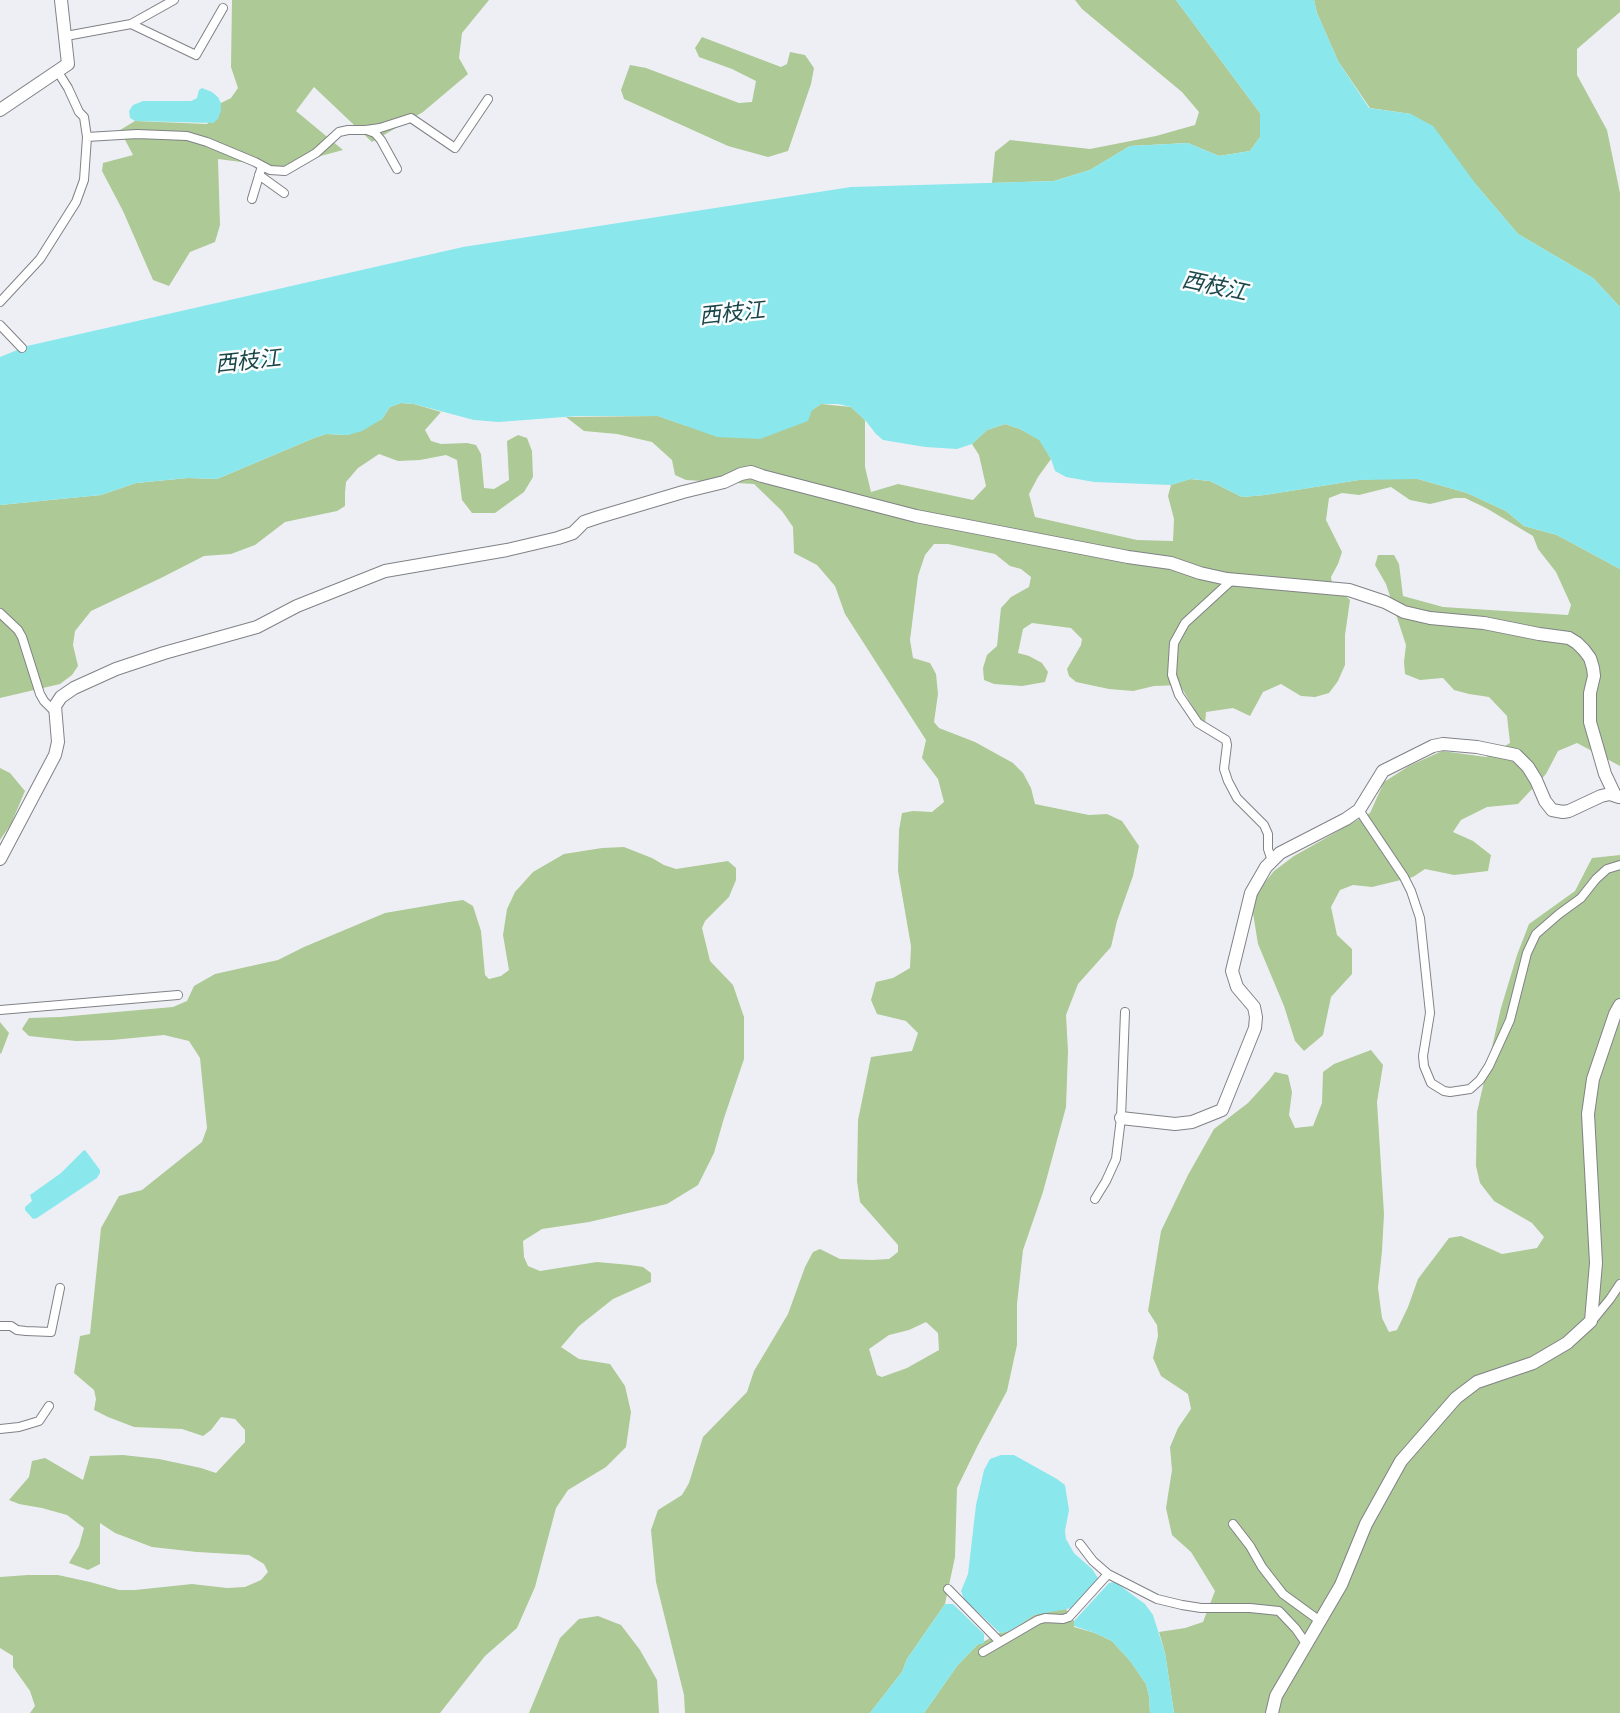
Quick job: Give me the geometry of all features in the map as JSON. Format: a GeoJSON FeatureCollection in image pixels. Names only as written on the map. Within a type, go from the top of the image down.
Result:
{"type":"FeatureCollection","features":[{"type":"Feature","properties":{"kind":"street"},"geometry":{"type":"LineString","coordinates":[[0,110],[68,64],[62,0]]}},
{"type":"Feature","properties":{"kind":"street"},"geometry":{"type":"LineString","coordinates":[[66,36],[131,24],[174,0]]}},
{"type":"Feature","properties":{"kind":"street"},"geometry":{"type":"LineString","coordinates":[[131,24],[196,55],[223,8]]}},
{"type":"Feature","properties":{"kind":"street"},"geometry":{"type":"LineString","coordinates":[[0,302],[40,259],[76,202],[84,180],[87,137],[84,117],[79,112],[58,72]]}},
{"type":"Feature","properties":{"kind":"street"},"geometry":{"type":"LineString","coordinates":[[261,170],[285,171],[316,153],[339,132],[380,128],[411,118],[455,148],[488,99]]}},
{"type":"Feature","properties":{"kind":"street"},"geometry":{"type":"LineString","coordinates":[[366,130],[375,133],[381,140],[397,169]]}},
{"type":"Feature","properties":{"kind":"street"},"geometry":{"type":"LineString","coordinates":[[87,137],[137,134],[187,136],[207,142],[261,170],[284,193]]}},
{"type":"Feature","properties":{"kind":"street"},"geometry":{"type":"LineString","coordinates":[[252,199],[261,170]]}},
{"type":"Feature","properties":{"kind":"street"},"geometry":{"type":"LineString","coordinates":[[0,325],[22,348]]}},
{"type":"Feature","properties":{"kind":"street"},"geometry":{"type":"LineString","coordinates":[[0,860],[55,755],[58,741],[55,706],[74,688],[116,669],[257,627],[297,606],[385,571],[507,550],[558,538],[573,533],[584,522],[724,482],[751,472],[916,516],[1128,557],[1171,563],[1200,573],[1233,579],[1349,590],[1385,602],[1404,612],[1430,618],[1484,623],[1569,638],[1578,643],[1590,658],[1594,676],[1590,693],[1590,722],[1605,774],[1617,796]]}},
{"type":"Feature","properties":{"kind":"street"},"geometry":{"type":"LineString","coordinates":[[1233,579],[1185,623],[1174,643],[1172,675],[1179,695],[1198,723],[1226,740],[1224,769],[1228,781],[1236,798],[1264,825],[1268,834],[1268,849],[1272,861]]}},
{"type":"Feature","properties":{"kind":"street"},"geometry":{"type":"LineString","coordinates":[[0,614],[18,630],[40,694],[54,712]]}},
{"type":"Feature","properties":{"kind":"street"},"geometry":{"type":"LineString","coordinates":[[1121,1118],[1175,1124],[1192,1122],[1222,1110],[1255,1028],[1254,1007],[1237,987],[1233,971],[1251,893],[1266,867],[1280,853],[1359,810],[1383,771],[1433,746],[1443,744],[1477,747],[1516,755],[1528,767],[1552,810],[1569,811],[1601,796],[1610,794],[1617,796]]}},
{"type":"Feature","properties":{"kind":"street"},"geometry":{"type":"LineString","coordinates":[[1359,810],[1404,877],[1420,918],[1430,1013],[1423,1056],[1424,1066],[1431,1083],[1444,1091],[1470,1089],[1480,1080],[1489,1066],[1509,1020],[1527,953],[1536,934],[1581,898],[1607,869],[1620,865]]}},
{"type":"Feature","properties":{"kind":"street"},"geometry":{"type":"LineString","coordinates":[[0,1010],[178,995]]}},
{"type":"Feature","properties":{"kind":"street"},"geometry":{"type":"LineString","coordinates":[[1591,1321],[1596,1263],[1588,1114],[1593,1079],[1620,1005]]}},
{"type":"Feature","properties":{"kind":"street"},"geometry":{"type":"LineString","coordinates":[[1095,1199],[1116,1159],[1121,1118],[1125,1012]]}},
{"type":"Feature","properties":{"kind":"street"},"geometry":{"type":"LineString","coordinates":[[1272,1713],[1276,1696],[1341,1585],[1366,1524],[1401,1461],[1456,1398],[1477,1382],[1533,1363],[1567,1343],[1611,1299],[1620,1284]]}},
{"type":"Feature","properties":{"kind":"street"},"geometry":{"type":"LineString","coordinates":[[0,1326],[11,1326],[17,1330],[51,1332],[60,1288]]}},
{"type":"Feature","properties":{"kind":"street"},"geometry":{"type":"LineString","coordinates":[[0,1429],[19,1427],[39,1421],[49,1406]]}},
{"type":"Feature","properties":{"kind":"street"},"geometry":{"type":"LineString","coordinates":[[1233,1524],[1283,1594],[1320,1622]]}},
{"type":"Feature","properties":{"kind":"street"},"geometry":{"type":"LineString","coordinates":[[1080,1544],[1093,1561],[1108,1574],[1157,1599],[1201,1608],[1251,1608],[1279,1611],[1307,1645]]}},
{"type":"Feature","properties":{"kind":"street"},"geometry":{"type":"LineString","coordinates":[[983,1652],[1038,1620],[1069,1617],[1108,1574]]}},
{"type":"Feature","properties":{"kind":"street"},"geometry":{"type":"LineString","coordinates":[[948,1590],[1000,1642]]}},
{"type":"Feature","properties":{"kind":"green space"},"geometry":{"type":"Polygon","coordinates":[[[232,0],[489,0],[462,33],[459,58],[468,74],[423,112],[372,142],[314,87],[296,111],[343,150],[280,167],[218,159],[220,225],[215,242],[190,252],[169,286],[153,280],[123,211],[102,171],[103,163],[133,155],[120,130],[135,121],[207,124],[221,110],[221,103],[231,98],[238,88],[231,67],[232,0]]]}},
{"type":"Feature","properties":{"kind":"green space"},"geometry":{"type":"Polygon","coordinates":[[[1075,0],[1176,0],[1260,113],[1260,137],[1250,151],[1219,156],[1188,143],[1130,146],[1090,170],[1054,181],[992,183],[995,152],[1010,140],[1090,149],[1156,136],[1195,125],[1199,112],[1182,92],[1082,9],[1075,0]]]}},
{"type":"Feature","properties":{"kind":"green space"},"geometry":{"type":"Polygon","coordinates":[[[1314,0],[1620,0],[1620,12],[1577,49],[1577,75],[1607,130],[1620,193],[1620,307],[1593,278],[1518,234],[1411,114],[1370,108],[1338,61],[1317,13],[1314,0]]]}},
{"type":"Feature","properties":{"kind":"green space"},"geometry":{"type":"Polygon","coordinates":[[[702,37],[781,67],[787,64],[790,52],[805,55],[814,68],[811,84],[788,151],[768,157],[728,146],[624,99],[621,90],[630,65],[646,68],[739,103],[752,102],[756,81],[699,57],[695,48],[702,37]]]}},
{"type":"Feature","properties":{"kind":"green space"},"geometry":{"type":"Polygon","coordinates":[[[401,403],[414,404],[441,412],[425,430],[431,441],[441,444],[476,445],[481,454],[484,488],[494,489],[509,480],[507,441],[518,435],[527,438],[532,451],[533,477],[524,492],[495,513],[472,513],[462,500],[457,460],[446,455],[398,461],[379,454],[358,468],[346,482],[345,506],[337,511],[285,522],[255,545],[231,554],[204,556],[91,611],[75,631],[73,645],[78,666],[72,675],[60,684],[0,698],[0,505],[101,495],[136,483],[188,478],[217,479],[314,438],[326,434],[348,435],[382,419],[390,407],[401,403]]]}},
{"type":"Feature","properties":{"kind":"green space"},"geometry":{"type":"Polygon","coordinates":[[[821,404],[851,407],[865,420],[865,467],[871,492],[898,484],[973,500],[986,486],[979,455],[972,444],[987,430],[1005,424],[1020,429],[1040,440],[1051,459],[1029,494],[1035,517],[1137,540],[1173,541],[1174,519],[1168,496],[1171,485],[1190,479],[1210,481],[1242,497],[1359,480],[1392,478],[1418,479],[1467,493],[1506,511],[1524,526],[1557,535],[1620,569],[1620,766],[1577,743],[1558,751],[1546,774],[1518,804],[1487,807],[1461,820],[1453,832],[1473,841],[1491,855],[1488,871],[1454,875],[1425,869],[1413,877],[1372,887],[1353,885],[1340,890],[1331,907],[1337,935],[1352,949],[1352,974],[1331,997],[1323,1035],[1304,1051],[1295,1041],[1284,1006],[1258,944],[1253,913],[1255,895],[1274,871],[1294,856],[1370,813],[1384,782],[1409,766],[1442,751],[1486,757],[1510,743],[1507,716],[1489,697],[1454,690],[1443,678],[1420,680],[1405,674],[1406,645],[1386,584],[1375,565],[1378,555],[1394,555],[1399,564],[1403,596],[1443,607],[1568,615],[1571,605],[1556,572],[1538,549],[1533,536],[1465,498],[1430,504],[1410,500],[1391,487],[1359,495],[1342,493],[1329,498],[1326,520],[1342,552],[1331,577],[1332,583],[1350,600],[1345,635],[1345,665],[1338,681],[1329,693],[1315,697],[1301,696],[1281,684],[1263,692],[1250,716],[1233,708],[1206,712],[1205,724],[1180,685],[1154,686],[1133,691],[1076,682],[1069,676],[1067,669],[1082,639],[1071,628],[1032,623],[1023,629],[1018,653],[1042,663],[1048,672],[1045,682],[1022,686],[994,684],[984,680],[983,668],[987,655],[997,646],[1001,608],[1011,597],[1029,587],[1031,577],[1021,569],[1010,566],[995,554],[948,544],[934,544],[925,555],[918,576],[910,640],[913,658],[930,663],[936,674],[938,694],[934,722],[939,728],[975,742],[1013,763],[1023,773],[1031,788],[1035,804],[1089,815],[1107,814],[1122,821],[1139,846],[1133,876],[1117,921],[1111,947],[1078,984],[1066,1015],[1068,1051],[1066,1107],[1043,1192],[1023,1250],[1017,1304],[1017,1345],[1007,1391],[957,1488],[955,1557],[945,1604],[907,1659],[902,1672],[870,1713],[685,1713],[684,1695],[656,1582],[651,1530],[658,1510],[682,1495],[689,1483],[703,1437],[747,1392],[754,1371],[788,1314],[805,1267],[813,1252],[820,1249],[840,1259],[872,1260],[889,1259],[898,1252],[898,1245],[860,1202],[857,1181],[858,1120],[871,1057],[912,1051],[918,1033],[906,1021],[877,1014],[871,1000],[876,982],[893,978],[910,968],[911,946],[898,871],[899,830],[902,813],[932,812],[944,802],[938,779],[922,758],[926,740],[845,614],[835,586],[817,565],[794,553],[793,527],[782,511],[754,484],[686,480],[675,475],[672,460],[652,442],[617,434],[584,431],[566,417],[658,416],[687,426],[812,410],[821,404]],[[926,1322],[909,1330],[889,1335],[869,1349],[877,1375],[882,1377],[907,1368],[939,1350],[938,1333],[926,1322]]]}},
{"type":"Feature","properties":{"kind":"green space"},"geometry":{"type":"Polygon","coordinates":[[[0,768],[10,773],[25,791],[11,824],[0,840],[0,768]]]}},
{"type":"Feature","properties":{"kind":"green space"},"geometry":{"type":"Polygon","coordinates":[[[624,847],[676,869],[728,861],[736,868],[736,880],[729,897],[705,921],[702,928],[710,961],[733,985],[744,1017],[744,1059],[714,1153],[698,1185],[667,1204],[589,1222],[542,1229],[523,1241],[524,1257],[528,1266],[540,1271],[597,1262],[630,1265],[643,1267],[651,1273],[651,1282],[613,1299],[579,1326],[561,1347],[579,1359],[610,1364],[625,1386],[631,1412],[626,1447],[606,1467],[568,1490],[556,1508],[535,1587],[517,1628],[485,1656],[440,1713],[30,1713],[35,1706],[30,1691],[13,1667],[13,1656],[0,1648],[0,1577],[58,1575],[119,1590],[135,1590],[192,1584],[227,1588],[245,1587],[261,1580],[268,1572],[264,1564],[249,1555],[152,1547],[115,1533],[100,1523],[100,1564],[88,1570],[69,1563],[79,1546],[84,1528],[67,1515],[9,1500],[29,1477],[32,1461],[45,1458],[83,1480],[90,1456],[123,1455],[159,1459],[216,1473],[245,1442],[245,1430],[235,1419],[221,1417],[203,1436],[182,1429],[134,1427],[108,1417],[94,1410],[96,1399],[94,1390],[74,1373],[80,1336],[90,1334],[101,1228],[119,1196],[142,1190],[202,1142],[207,1128],[200,1058],[189,1041],[164,1035],[76,1041],[29,1036],[22,1029],[29,1018],[173,1007],[187,1001],[194,986],[215,974],[278,960],[385,913],[463,900],[473,906],[481,931],[485,975],[489,979],[501,976],[509,970],[503,935],[507,909],[515,892],[533,872],[564,854],[624,847]]]}},
{"type":"Feature","properties":{"kind":"green space"},"geometry":{"type":"Polygon","coordinates":[[[1620,855],[1620,1713],[1174,1713],[1165,1653],[1159,1632],[1185,1628],[1203,1622],[1215,1591],[1191,1552],[1172,1535],[1166,1508],[1172,1470],[1170,1447],[1178,1428],[1191,1409],[1188,1394],[1161,1376],[1153,1358],[1158,1336],[1157,1325],[1148,1311],[1161,1231],[1188,1175],[1214,1129],[1248,1103],[1275,1072],[1288,1075],[1292,1092],[1289,1115],[1295,1128],[1313,1126],[1322,1103],[1323,1072],[1334,1064],[1371,1050],[1383,1065],[1377,1102],[1384,1214],[1378,1288],[1382,1318],[1389,1332],[1397,1330],[1418,1279],[1449,1238],[1461,1236],[1502,1254],[1537,1248],[1544,1237],[1532,1223],[1494,1201],[1480,1183],[1476,1166],[1477,1112],[1501,1008],[1529,924],[1575,891],[1592,858],[1620,855]]]}},
{"type":"Feature","properties":{"kind":"green space"},"geometry":{"type":"Polygon","coordinates":[[[0,1022],[9,1033],[1,1054],[0,1053],[0,1022]]]}},
{"type":"Feature","properties":{"kind":"green space"},"geometry":{"type":"Polygon","coordinates":[[[1066,1609],[1074,1621],[1074,1627],[1112,1641],[1131,1662],[1146,1684],[1150,1713],[924,1713],[957,1666],[977,1645],[1000,1633],[1010,1631],[1034,1615],[1066,1609]]]}},
{"type":"Feature","properties":{"kind":"green space"},"geometry":{"type":"Polygon","coordinates":[[[598,1616],[621,1625],[640,1650],[657,1680],[659,1713],[529,1713],[560,1638],[579,1619],[598,1616]]]}},
{"type":"Feature","properties":{"kind":"water","name":"西枝江"},"geometry":{"type":"Polygon","coordinates":[[[1176,0],[1314,0],[1317,13],[1338,61],[1369,108],[1411,114],[1433,126],[1478,187],[1518,234],[1593,278],[1620,307],[1620,569],[1557,535],[1524,526],[1506,511],[1467,493],[1418,479],[1359,480],[1242,497],[1210,481],[1191,479],[1171,485],[1094,482],[1066,477],[1055,471],[1051,459],[1039,440],[1020,429],[1005,424],[987,430],[972,444],[957,449],[925,447],[883,440],[851,407],[838,404],[821,404],[812,410],[808,421],[760,439],[717,437],[658,416],[577,416],[499,422],[474,420],[414,404],[401,403],[390,407],[382,419],[362,431],[348,435],[326,434],[217,479],[188,478],[136,483],[101,495],[0,505],[0,357],[27,346],[463,247],[851,187],[1054,181],[1090,170],[1130,146],[1188,143],[1219,156],[1250,151],[1260,137],[1260,113],[1176,0]]]}},
{"type":"Feature","properties":{"kind":"water"},"geometry":{"type":"Polygon","coordinates":[[[202,88],[212,92],[221,103],[218,119],[213,123],[135,121],[130,118],[129,111],[133,105],[143,101],[191,101],[197,98],[202,88]]]}},
{"type":"Feature","properties":{"kind":"water"},"geometry":{"type":"Polygon","coordinates":[[[85,1150],[100,1170],[97,1178],[33,1219],[25,1210],[25,1207],[32,1201],[30,1195],[61,1173],[85,1150]]]}},
{"type":"Feature","properties":{"kind":"water"},"geometry":{"type":"Polygon","coordinates":[[[1001,1455],[1014,1455],[1065,1485],[1069,1510],[1065,1531],[1066,1539],[1074,1553],[1092,1569],[1098,1578],[1072,1608],[1034,1615],[1010,1631],[1000,1633],[964,1599],[961,1591],[968,1574],[976,1505],[984,1470],[990,1459],[1001,1455]]]}},
{"type":"Feature","properties":{"kind":"water"},"geometry":{"type":"Polygon","coordinates":[[[1115,1582],[1145,1604],[1153,1615],[1165,1653],[1174,1713],[1150,1713],[1146,1684],[1131,1662],[1112,1641],[1074,1626],[1074,1621],[1109,1583],[1115,1582]]]}},
{"type":"Feature","properties":{"kind":"water"},"geometry":{"type":"Polygon","coordinates":[[[945,1604],[953,1604],[984,1634],[984,1643],[977,1645],[957,1666],[924,1713],[870,1713],[902,1672],[907,1659],[945,1604]]]}}]}
